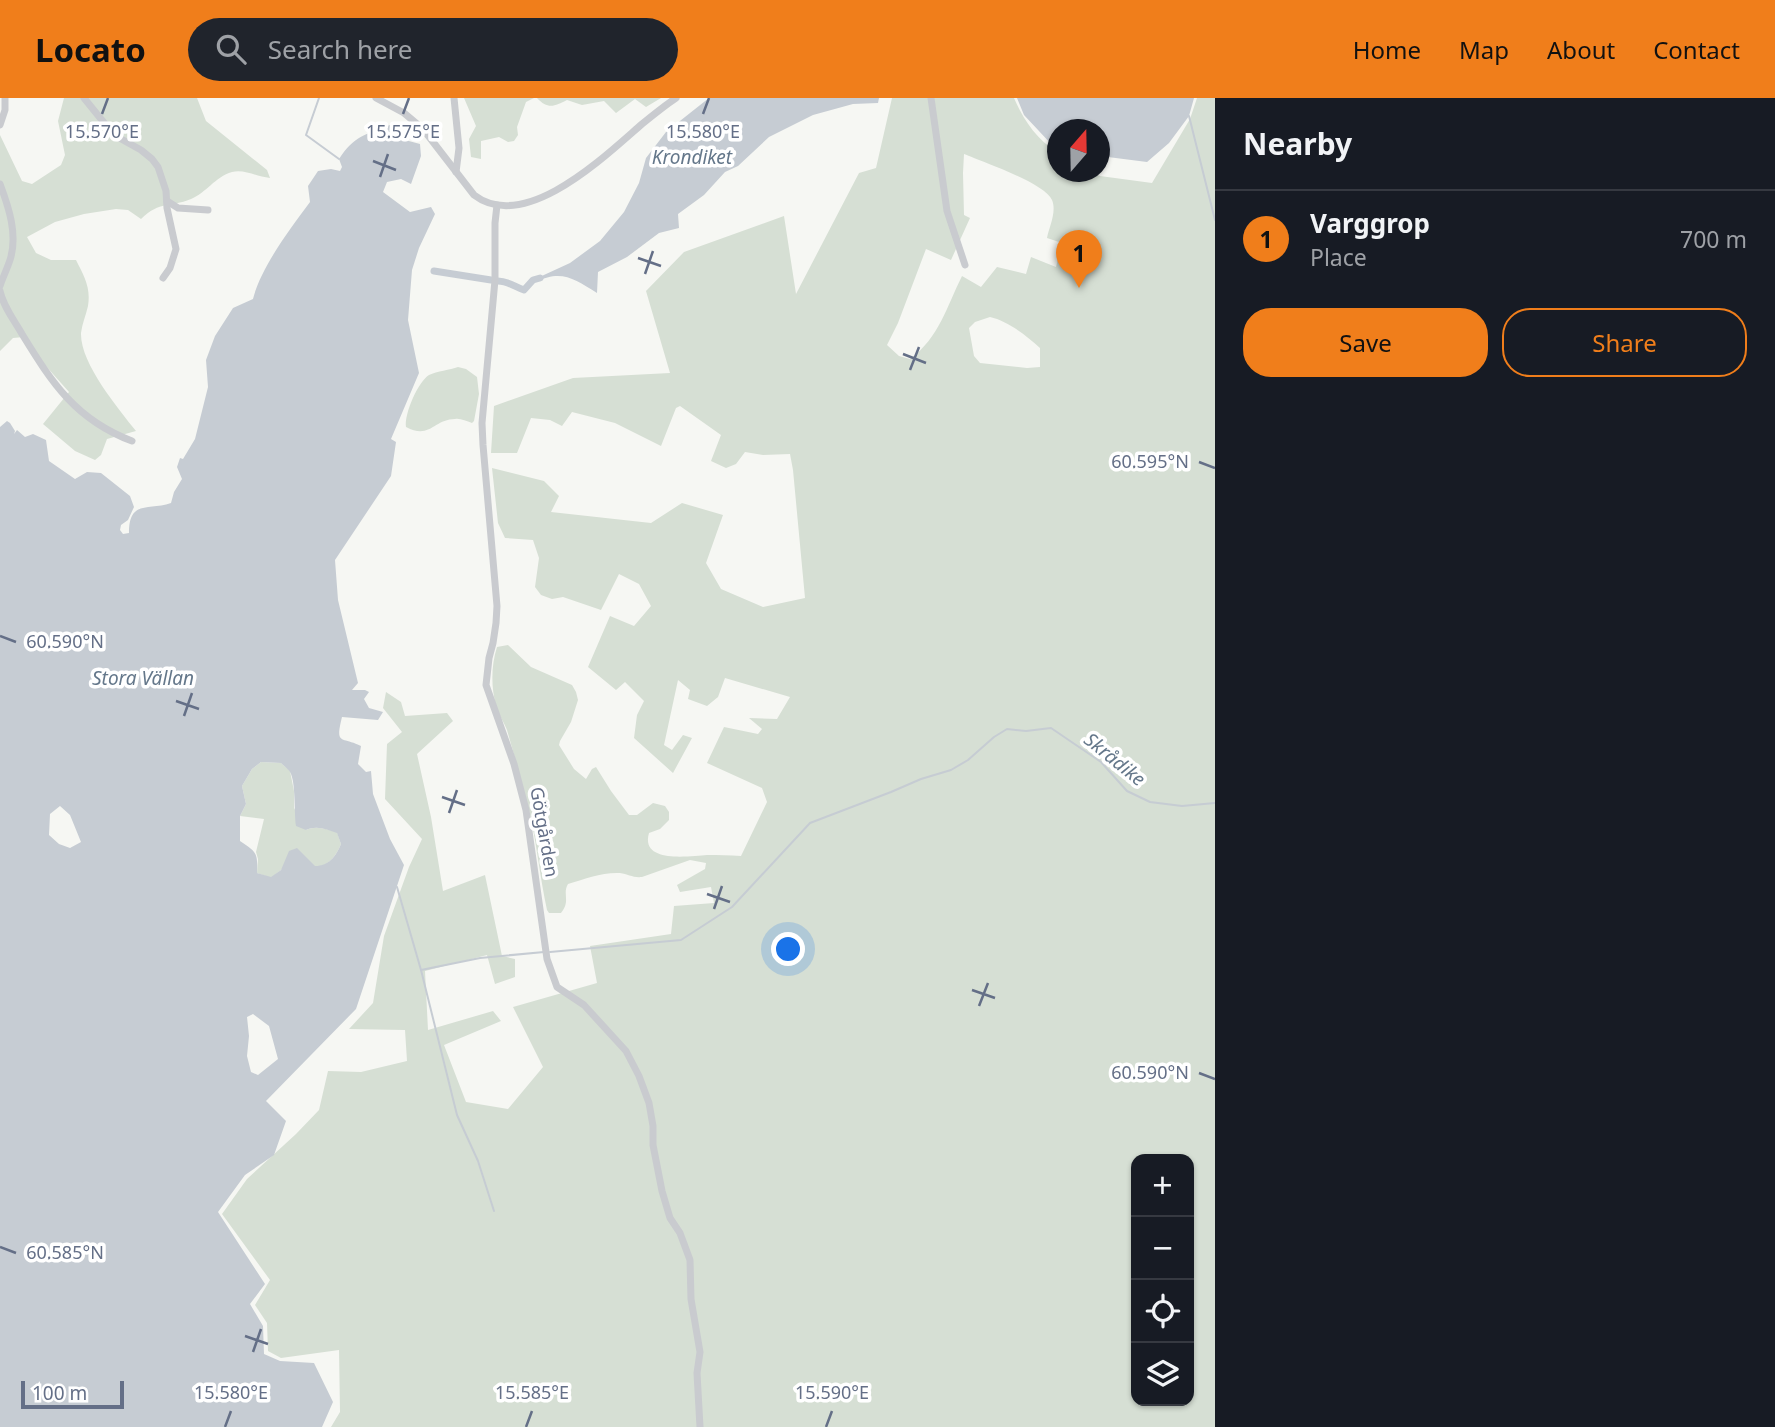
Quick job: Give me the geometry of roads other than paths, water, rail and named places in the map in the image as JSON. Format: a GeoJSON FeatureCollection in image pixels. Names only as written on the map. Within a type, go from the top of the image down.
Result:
{"type":"FeatureCollection","features":[{"type":"Feature","properties":{"kind":"street"},"geometry":{"type":"LineString","coordinates":[[0,125],[5,110],[5,98]]}},
{"type":"Feature","properties":{"kind":"street"},"geometry":{"type":"LineString","coordinates":[[84,98],[114,135],[152,159],[163,180],[176,249],[170,268],[163,278]]}},
{"type":"Feature","properties":{"kind":"street"},"geometry":{"type":"LineString","coordinates":[[376,98],[404,113],[423,129],[474,195],[485,202],[506,206],[529,202],[563,186],[676,98]]}},
{"type":"Feature","properties":{"kind":"street"},"geometry":{"type":"LineString","coordinates":[[454,98],[458,148],[456,172]]}},
{"type":"Feature","properties":{"kind":"street"},"geometry":{"type":"LineString","coordinates":[[931,98],[947,211],[965,265]]}},
{"type":"Feature","properties":{"kind":"street"},"geometry":{"type":"LineString","coordinates":[[0,184],[13,234],[10,260],[0,288],[6,307],[45,371],[65,397],[90,419],[113,434],[132,441]]}},
{"type":"Feature","properties":{"kind":"street"},"geometry":{"type":"LineString","coordinates":[[167,201],[178,208],[208,210]]}},
{"type":"Feature","properties":{"kind":"street","name":"Götgården"},"geometry":{"type":"LineString","coordinates":[[497,205],[495,280],[482,423],[497,606],[486,685],[514,764],[526,810],[547,959],[557,987],[584,1005],[626,1051],[649,1103],[653,1145],[662,1191],[670,1218],[683,1240],[690,1260],[691,1299],[700,1352],[697,1373],[700,1427]]}},
{"type":"Feature","properties":{"kind":"water","name":"Krondiket"},"geometry":{"type":"Polygon","coordinates":[[[709,98],[879,98],[878,103],[853,104],[813,115],[769,137],[738,166],[725,172],[704,195],[678,214],[679,228],[659,233],[627,257],[598,272],[597,293],[568,277],[553,276],[536,282],[533,280],[570,263],[600,241],[624,212],[639,183],[646,158],[666,132],[709,98]]]}},
{"type":"Feature","properties":{"kind":"water"},"geometry":{"type":"Polygon","coordinates":[[[1017,98],[1194,98],[1189,116],[1169,143],[1147,162],[1110,157],[1110,119],[1047,119],[1047,140],[1024,115],[1017,98]]]}},
{"type":"Feature","properties":{"kind":"water","name":"Stora Vällan"},"geometry":{"type":"Polygon","coordinates":[[[390,125],[405,140],[420,144],[421,156],[411,184],[401,179],[387,182],[383,192],[410,212],[431,207],[435,214],[412,270],[408,320],[419,373],[391,439],[396,442],[391,476],[335,560],[338,600],[358,683],[352,690],[369,692],[364,699],[369,708],[383,712],[378,720],[342,717],[339,732],[341,739],[361,746],[358,764],[366,772],[371,771],[373,794],[390,839],[404,865],[356,1009],[266,1101],[286,1121],[274,1155],[245,1175],[218,1212],[265,1284],[250,1304],[263,1326],[264,1354],[280,1361],[314,1363],[333,1402],[322,1427],[0,1427],[0,427],[7,421],[15,431],[14,434],[17,430],[25,437],[33,434],[46,440],[49,461],[75,479],[87,472],[101,473],[130,496],[134,507],[128,520],[121,525],[123,534],[129,533],[132,515],[136,511],[171,503],[182,479],[177,467],[180,458],[183,459],[195,439],[208,387],[206,360],[215,336],[233,308],[253,299],[269,261],[310,202],[308,186],[318,171],[340,171],[342,167],[339,159],[350,145],[361,137],[390,125]],[[261,762],[252,769],[242,786],[246,804],[240,816],[240,841],[255,853],[257,873],[271,877],[281,870],[289,851],[297,848],[315,866],[328,862],[341,844],[337,833],[318,828],[306,830],[296,826],[290,771],[281,763],[261,762]],[[60,806],[50,814],[49,835],[59,844],[70,848],[81,842],[70,815],[60,806]],[[253,1014],[247,1017],[247,1056],[251,1072],[258,1075],[278,1059],[269,1026],[253,1014]]]}},
{"type":"Feature","properties":{"kind":"waterway"},"geometry":{"type":"LineString","coordinates":[[319,98],[306,135],[339,159]]}},
{"type":"Feature","properties":{"kind":"waterway"},"geometry":{"type":"LineString","coordinates":[[1189,116],[1215,220]]}},
{"type":"Feature","properties":{"kind":"waterway"},"geometry":{"type":"LineString","coordinates":[[434,271],[491,280]]}},
{"type":"Feature","properties":{"kind":"waterway"},"geometry":{"type":"LineString","coordinates":[[498,281],[524,290],[533,280],[540,278]]}},
{"type":"Feature","properties":{"kind":"waterway","name":"Skrådike"},"geometry":{"type":"LineString","coordinates":[[550,952],[681,940],[732,907],[810,823],[921,779],[951,770],[1007,729],[1026,731],[1051,728],[1101,762],[1127,791],[1150,802],[1182,806],[1215,803]]}},
{"type":"Feature","properties":{"kind":"waterway"},"geometry":{"type":"LineString","coordinates":[[397,887],[457,1115],[478,1161],[494,1211]]}},
{"type":"Feature","properties":{"kind":"waterway"},"geometry":{"type":"LineString","coordinates":[[421,970],[480,958],[544,952]]}},
{"type":"Feature","properties":{"kind":"place","name":"Varggrop"},"geometry":{"type":"Point","coordinates":[1079,288]}}]}
